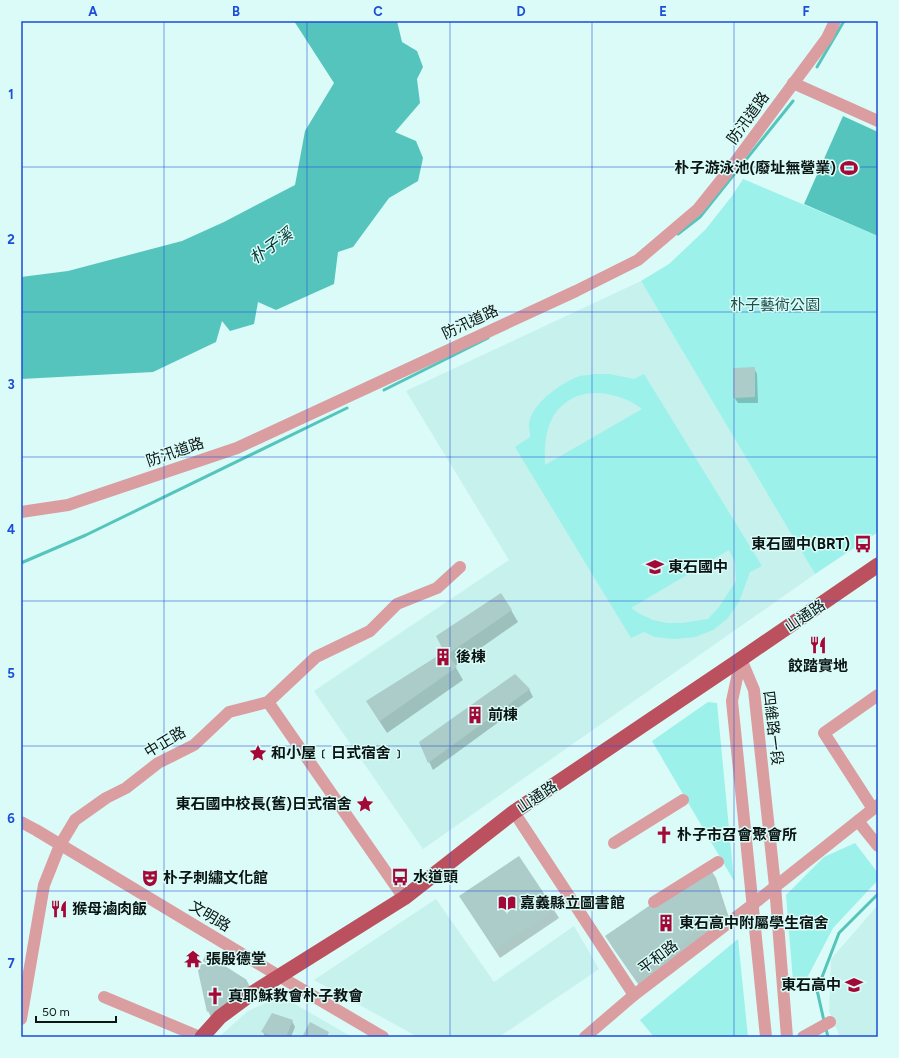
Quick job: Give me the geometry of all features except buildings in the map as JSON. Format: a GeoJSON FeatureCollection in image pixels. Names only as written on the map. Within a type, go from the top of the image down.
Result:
{"type":"FeatureCollection","features":[{"type":"Feature","properties":{"kind":"main road","name":"山通路"},"geometry":{"type":"LineString","coordinates":[[201,1037],[220,1017],[251,994],[404,898],[514,812],[877,567]]}},
{"type":"Feature","properties":{"kind":"street","name":"防汛道路"},"geometry":{"type":"LineString","coordinates":[[21,512],[68,505],[237,448],[576,291],[638,260],[698,209],[730,169],[827,38],[835,21]]}},
{"type":"Feature","properties":{"kind":"street"},"geometry":{"type":"LineString","coordinates":[[793,83],[878,121]]}},
{"type":"Feature","properties":{"kind":"street","name":"中正路"},"geometry":{"type":"LineString","coordinates":[[21,1019],[44,885],[60,845],[75,820],[106,798],[126,788],[158,763],[194,745],[228,712],[268,702],[316,657],[370,631],[397,604],[438,588],[460,567]]}},
{"type":"Feature","properties":{"kind":"street"},"geometry":{"type":"LineString","coordinates":[[741,660],[732,701],[766,1037]]}},
{"type":"Feature","properties":{"kind":"street","name":"四維路一段"},"geometry":{"type":"LineString","coordinates":[[741,660],[754,690],[775,886],[787,1037]]}},
{"type":"Feature","properties":{"kind":"street"},"geometry":{"type":"LineString","coordinates":[[876,807],[824,733],[878,695]]}},
{"type":"Feature","properties":{"kind":"street"},"geometry":{"type":"LineString","coordinates":[[268,702],[404,898]]}},
{"type":"Feature","properties":{"kind":"street"},"geometry":{"type":"LineString","coordinates":[[614,843],[682,800]]}},
{"type":"Feature","properties":{"kind":"street","name":"平和路"},"geometry":{"type":"LineString","coordinates":[[585,1037],[634,995],[752,905],[876,807]]}},
{"type":"Feature","properties":{"kind":"street"},"geometry":{"type":"LineString","coordinates":[[514,812],[634,995]]}},
{"type":"Feature","properties":{"kind":"street"},"geometry":{"type":"LineString","coordinates":[[858,821],[878,846]]}},
{"type":"Feature","properties":{"kind":"street","name":"文明路"},"geometry":{"type":"LineString","coordinates":[[21,822],[383,1037]]}},
{"type":"Feature","properties":{"kind":"street"},"geometry":{"type":"LineString","coordinates":[[654,902],[718,862]]}},
{"type":"Feature","properties":{"kind":"street"},"geometry":{"type":"LineString","coordinates":[[104,997],[201,1037]]}},
{"type":"Feature","properties":{"kind":"street"},"geometry":{"type":"LineString","coordinates":[[803,1037],[830,1022]]}},
{"type":"Feature","properties":{"kind":"shaded area","name":"東石國中"},"geometry":{"type":"Polygon","coordinates":[[[641,281],[815,574],[423,849],[314,691],[509,560],[406,391],[641,281]]]}},
{"type":"Feature","properties":{"kind":"shaded area"},"geometry":{"type":"Polygon","coordinates":[[[436,899],[494,982],[574,926],[599,969],[499,1037],[418,1037],[314,980],[436,899]]]}},
{"type":"Feature","properties":{"kind":"shaded area","name":"東石高中"},"geometry":{"type":"Polygon","coordinates":[[[878,905],[878,1037],[840,1037],[829,1011],[831,959],[878,905]]]}},
{"type":"Feature","properties":{"kind":"shaded area"},"geometry":{"type":"Polygon","coordinates":[[[281,996],[352,1037],[219,1037],[248,1011],[281,996]]]}},
{"type":"Feature","properties":{"kind":"green space","name":"朴子藝術公園"},"geometry":{"type":"Polygon","coordinates":[[[743,179],[878,236],[878,532],[815,574],[641,281],[669,264],[705,230],[732,196],[743,179]]]}},
{"type":"Feature","properties":{"kind":"green space"},"geometry":{"type":"Polygon","coordinates":[[[609,374],[634,379],[644,374],[762,566],[750,572],[739,602],[727,619],[713,630],[695,637],[675,639],[655,637],[644,632],[631,638],[515,447],[530,437],[529,424],[531,417],[535,409],[548,395],[573,379],[580,376],[609,374]],[[588,393],[577,396],[564,404],[553,416],[547,432],[545,465],[642,409],[622,398],[600,393],[588,393]],[[729,550],[631,608],[653,620],[667,623],[682,623],[708,619],[719,607],[736,581],[735,562],[729,550]]]}},
{"type":"Feature","properties":{"kind":"green space"},"geometry":{"type":"Polygon","coordinates":[[[708,702],[717,703],[734,881],[652,741],[708,702]]]}},
{"type":"Feature","properties":{"kind":"green space"},"geometry":{"type":"Polygon","coordinates":[[[855,843],[878,873],[878,880],[833,928],[806,980],[793,981],[786,895],[824,857],[855,843]]]}},
{"type":"Feature","properties":{"kind":"green space"},"geometry":{"type":"Polygon","coordinates":[[[738,939],[748,1037],[654,1037],[640,1020],[738,939]]]}},
{"type":"Feature","properties":{"kind":"water","name":"朴子溪"},"geometry":{"type":"Polygon","coordinates":[[[294,21],[397,21],[402,42],[417,51],[423,67],[417,79],[420,103],[395,132],[416,141],[423,158],[418,181],[389,198],[353,247],[338,252],[334,284],[276,310],[258,302],[254,324],[230,331],[222,321],[216,342],[153,372],[21,379],[21,277],[68,271],[182,241],[224,222],[295,185],[305,131],[334,83],[294,21]]]}},
{"type":"Feature","properties":{"kind":"water","name":"朴子游泳池(廢址無營業)"},"geometry":{"type":"Polygon","coordinates":[[[843,116],[878,132],[878,236],[804,204],[843,116]]]}},
{"type":"Feature","properties":{"kind":"waterway"},"geometry":{"type":"LineString","coordinates":[[817,67],[844,21]]}},
{"type":"Feature","properties":{"kind":"waterway"},"geometry":{"type":"LineString","coordinates":[[678,234],[700,217],[793,101]]}},
{"type":"Feature","properties":{"kind":"waterway"},"geometry":{"type":"LineString","coordinates":[[384,390],[488,338]]}},
{"type":"Feature","properties":{"kind":"waterway"},"geometry":{"type":"LineString","coordinates":[[21,563],[86,535],[347,408]]}},
{"type":"Feature","properties":{"kind":"waterway"},"geometry":{"type":"LineString","coordinates":[[824,1021],[817,990],[839,933],[878,894]]}},
{"type":"Feature","properties":{"kind":"waterway"},"geometry":{"type":"LineString","coordinates":[[826,1029],[828,1037]]}},
{"type":"Feature","properties":{"kind":"place","name":"朴子游泳池(廢址無營業)"},"geometry":{"type":"Point","coordinates":[849,168]}},
{"type":"Feature","properties":{"kind":"place","name":"東石國中(BRT)"},"geometry":{"type":"Point","coordinates":[863,544]}},
{"type":"Feature","properties":{"kind":"place","name":"東石國中"},"geometry":{"type":"Point","coordinates":[655,567]}},
{"type":"Feature","properties":{"kind":"place","name":"餃踏實地"},"geometry":{"type":"Point","coordinates":[818,645]}},
{"type":"Feature","properties":{"kind":"place","name":"後棟"},"geometry":{"type":"Point","coordinates":[443,657]}},
{"type":"Feature","properties":{"kind":"place","name":"前棟"},"geometry":{"type":"Point","coordinates":[475,715]}},
{"type":"Feature","properties":{"kind":"place","name":"和小屋﹝日式宿舍﹞"},"geometry":{"type":"Point","coordinates":[258,753]}},
{"type":"Feature","properties":{"kind":"place","name":"東石國中校長(舊)日式宿舍"},"geometry":{"type":"Point","coordinates":[365,804]}},
{"type":"Feature","properties":{"kind":"place","name":"朴子市召會聚會所"},"geometry":{"type":"Point","coordinates":[664,835]}},
{"type":"Feature","properties":{"kind":"place","name":"水道頭"},"geometry":{"type":"Point","coordinates":[400,877]}},
{"type":"Feature","properties":{"kind":"place","name":"朴子刺繡文化館"},"geometry":{"type":"Point","coordinates":[150,878]}},
{"type":"Feature","properties":{"kind":"place","name":"嘉義縣立圖書館"},"geometry":{"type":"Point","coordinates":[507,903]}},
{"type":"Feature","properties":{"kind":"place","name":"猴母滷肉飯"},"geometry":{"type":"Point","coordinates":[59,909]}},
{"type":"Feature","properties":{"kind":"place","name":"東石高中附屬學生宿舍"},"geometry":{"type":"Point","coordinates":[666,923]}},
{"type":"Feature","properties":{"kind":"place","name":"張殷德堂"},"geometry":{"type":"Point","coordinates":[193,959]}},
{"type":"Feature","properties":{"kind":"place","name":"東石高中"},"geometry":{"type":"Point","coordinates":[854,985]}},
{"type":"Feature","properties":{"kind":"place","name":"真耶穌教會朴子教會"},"geometry":{"type":"Point","coordinates":[215,996]}}]}
